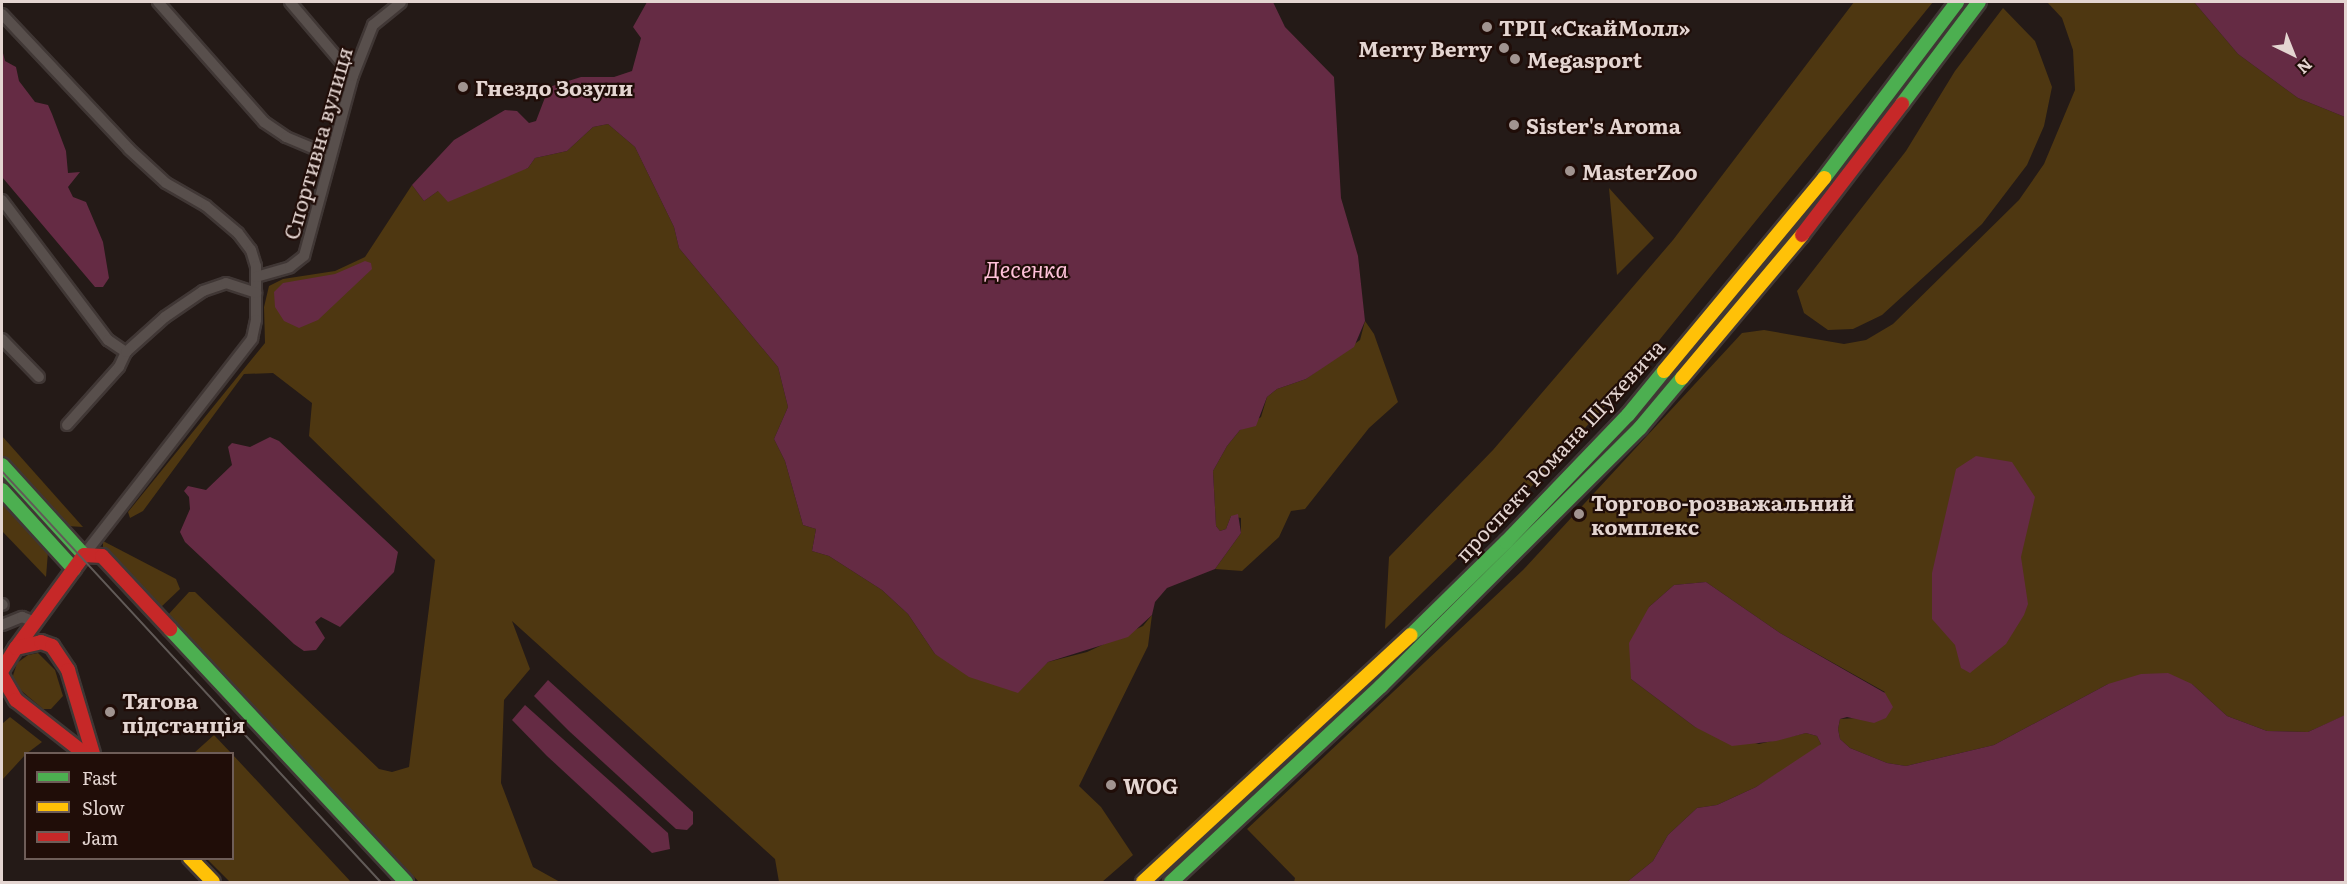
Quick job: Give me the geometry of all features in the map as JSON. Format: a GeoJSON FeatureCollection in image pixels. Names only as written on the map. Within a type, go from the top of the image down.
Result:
{"type":"FeatureCollection","features":[{"type":"Feature","properties":{"kind":"main road","name":"проспект Романа Шухевича"},"geometry":{"type":"LineString","coordinates":[[1171,882],[1381,686],[1640,428],[1817,218],[1979,2]]}},
{"type":"Feature","properties":{"kind":"main road","name":"проспект Романа Шухевича"},"geometry":{"type":"LineString","coordinates":[[1143,882],[1377,668],[1506,542],[1628,415],[1839,160],[1955,5]]}},
{"type":"Feature","properties":{"kind":"main road"},"geometry":{"type":"LineString","coordinates":[[2,465],[84,555],[102,556],[406,882]]}},
{"type":"Feature","properties":{"kind":"main road"},"geometry":{"type":"LineString","coordinates":[[2,490],[75,569]]}},
{"type":"Feature","properties":{"kind":"main road"},"geometry":{"type":"LineString","coordinates":[[2,670],[32,618],[75,569],[84,555]]}},
{"type":"Feature","properties":{"kind":"main road"},"geometry":{"type":"LineString","coordinates":[[32,618],[41,642],[59,655],[93,752]]}},
{"type":"Feature","properties":{"kind":"main road"},"geometry":{"type":"LineString","coordinates":[[16,648],[41,642]]}},
{"type":"Feature","properties":{"kind":"main road"},"geometry":{"type":"LineString","coordinates":[[2,676],[16,700],[84,752]]}},
{"type":"Feature","properties":{"kind":"main road"},"geometry":{"type":"LineString","coordinates":[[52,728],[69,726],[79,710]]}},
{"type":"Feature","properties":{"kind":"main road"},"geometry":{"type":"LineString","coordinates":[[192,860],[213,882]]}},
{"type":"Feature","properties":{"kind":"street"},"geometry":{"type":"LineString","coordinates":[[158,2],[264,122],[286,137],[329,155]]}},
{"type":"Feature","properties":{"kind":"street"},"geometry":{"type":"LineString","coordinates":[[290,2],[353,76]]}},
{"type":"Feature","properties":{"kind":"street","name":"Спортивна вулиця"},"geometry":{"type":"LineString","coordinates":[[256,277],[290,267],[304,256],[329,155],[353,76],[373,25],[401,2]]}},
{"type":"Feature","properties":{"kind":"street"},"geometry":{"type":"LineString","coordinates":[[2,14],[129,148],[166,183],[206,206],[238,233],[252,250],[256,277],[252,339],[84,555]]}},
{"type":"Feature","properties":{"kind":"street"},"geometry":{"type":"LineString","coordinates":[[2,200],[108,340],[126,352]]}},
{"type":"Feature","properties":{"kind":"street"},"geometry":{"type":"LineString","coordinates":[[67,425],[119,367],[126,352],[203,291],[226,283],[256,293]]}},
{"type":"Feature","properties":{"kind":"street"},"geometry":{"type":"LineString","coordinates":[[2,339],[39,377]]}},
{"type":"Feature","properties":{"kind":"street"},"geometry":{"type":"LineString","coordinates":[[2,625],[32,618]]}},
{"type":"Feature","properties":{"kind":"shaded area"},"geometry":{"type":"Polygon","coordinates":[[[1854,2],[1933,2],[1614,396],[1537,481],[1385,629],[1389,557],[1493,450],[1673,240],[1854,2]]]}},
{"type":"Feature","properties":{"kind":"shaded area"},"geometry":{"type":"Polygon","coordinates":[[[2047,2],[2194,2],[2238,54],[2298,98],[2345,117],[2346,715],[2308,732],[2267,731],[2227,716],[2192,684],[2108,684],[1994,745],[1906,766],[1887,763],[1850,748],[1840,739],[1838,729],[1840,719],[1857,718],[1885,692],[1780,633],[1706,582],[1674,585],[1649,607],[1631,679],[1695,727],[1759,744],[1806,733],[1817,736],[1821,744],[1814,751],[1756,787],[1717,805],[1697,808],[1668,835],[1653,861],[1627,882],[1294,882],[1295,878],[1247,829],[1523,570],[1742,333],[1764,330],[1844,344],[1866,340],[1893,324],[2019,200],[2044,164],[2075,90],[2073,50],[2062,18],[2047,2]]]}},
{"type":"Feature","properties":{"kind":"shaded area"},"geometry":{"type":"Polygon","coordinates":[[[2003,8],[2035,41],[2052,87],[2044,126],[2027,165],[1982,224],[1882,315],[1853,329],[1828,330],[1804,313],[1797,291],[1906,151],[1955,71],[2003,8]]]}},
{"type":"Feature","properties":{"kind":"shaded area"},"geometry":{"type":"Polygon","coordinates":[[[608,124],[635,147],[674,227],[679,248],[778,367],[788,407],[774,439],[785,461],[803,525],[816,529],[812,551],[829,556],[882,590],[908,614],[935,654],[1029,678],[1048,662],[1087,652],[1143,626],[1152,615],[1148,646],[1079,786],[1101,807],[1133,855],[1102,882],[779,882],[775,859],[512,621],[530,669],[504,700],[501,783],[533,867],[560,882],[419,882],[167,616],[189,592],[195,592],[379,769],[392,772],[409,767],[435,560],[309,436],[312,403],[273,373],[244,374],[143,511],[130,518],[128,512],[265,343],[264,307],[269,286],[283,279],[335,271],[365,257],[412,185],[424,201],[438,191],[528,168],[535,158],[567,151],[593,127],[608,124]]]}},
{"type":"Feature","properties":{"kind":"shaded area"},"geometry":{"type":"Polygon","coordinates":[[[1609,188],[1654,238],[1617,275],[1609,188]]]}},
{"type":"Feature","properties":{"kind":"shaded area"},"geometry":{"type":"Polygon","coordinates":[[[1365,321],[1374,334],[1398,402],[1369,428],[1305,509],[1291,511],[1279,537],[1242,571],[1215,569],[1241,533],[1241,518],[1231,516],[1226,529],[1220,531],[1216,526],[1213,471],[1227,446],[1240,430],[1261,417],[1267,397],[1277,389],[1306,379],[1360,340],[1365,321]]]}},
{"type":"Feature","properties":{"kind":"shaded area"},"geometry":{"type":"Polygon","coordinates":[[[2,436],[83,527],[67,526],[2,455],[2,436]]]}},
{"type":"Feature","properties":{"kind":"shaded area"},"geometry":{"type":"Polygon","coordinates":[[[2,503],[48,552],[46,577],[2,531],[2,503]]]}},
{"type":"Feature","properties":{"kind":"shaded area"},"geometry":{"type":"Polygon","coordinates":[[[103,541],[176,579],[180,589],[160,608],[103,550],[103,541]]]}},
{"type":"Feature","properties":{"kind":"shaded area"},"geometry":{"type":"Polygon","coordinates":[[[38,653],[55,670],[63,696],[51,709],[43,709],[11,682],[17,663],[28,655],[38,653]]]}},
{"type":"Feature","properties":{"kind":"shaded area"},"geometry":{"type":"Polygon","coordinates":[[[10,717],[42,742],[29,752],[24,752],[24,756],[3,779],[2,724],[10,717]]]}},
{"type":"Feature","properties":{"kind":"shaded area"},"geometry":{"type":"Polygon","coordinates":[[[214,735],[230,752],[195,752],[214,735]]]}},
{"type":"Feature","properties":{"kind":"shaded area"},"geometry":{"type":"Polygon","coordinates":[[[234,756],[351,882],[230,882],[208,860],[234,860],[234,756]]]}},
{"type":"Feature","properties":{"kind":"water","name":"Десенка"},"geometry":{"type":"Polygon","coordinates":[[[647,2],[1273,2],[1285,27],[1334,77],[1341,198],[1358,256],[1365,321],[1354,347],[1306,379],[1277,389],[1267,397],[1256,426],[1240,430],[1227,446],[1213,471],[1216,526],[1220,531],[1226,529],[1231,516],[1238,514],[1241,533],[1215,569],[1167,588],[1155,602],[1152,615],[1128,637],[1048,662],[1018,693],[969,677],[935,654],[908,614],[882,590],[829,556],[812,551],[816,529],[803,525],[785,461],[774,439],[788,407],[778,367],[679,248],[674,227],[635,147],[608,124],[593,127],[567,151],[535,158],[528,168],[448,202],[438,191],[424,201],[412,185],[454,140],[505,110],[517,111],[529,123],[536,121],[549,87],[581,77],[614,77],[632,71],[641,38],[633,27],[647,2]]]}},
{"type":"Feature","properties":{"kind":"water"},"geometry":{"type":"Polygon","coordinates":[[[2194,2],[2345,2],[2345,117],[2298,98],[2238,54],[2194,2]]]}},
{"type":"Feature","properties":{"kind":"water"},"geometry":{"type":"Polygon","coordinates":[[[2,49],[5,61],[16,67],[19,81],[35,102],[48,105],[66,151],[68,173],[80,172],[68,187],[73,197],[86,202],[103,242],[109,278],[103,287],[95,287],[2,177],[2,49]]]}},
{"type":"Feature","properties":{"kind":"water"},"geometry":{"type":"Polygon","coordinates":[[[365,261],[371,263],[372,269],[318,320],[299,328],[284,321],[275,307],[274,292],[283,283],[335,274],[365,261]]]}},
{"type":"Feature","properties":{"kind":"water"},"geometry":{"type":"Polygon","coordinates":[[[270,437],[279,441],[398,552],[394,572],[340,627],[321,617],[315,622],[325,638],[316,650],[304,651],[294,644],[185,542],[180,532],[190,509],[189,497],[184,491],[188,486],[206,490],[232,465],[228,447],[232,443],[250,447],[270,437]]]}},
{"type":"Feature","properties":{"kind":"water"},"geometry":{"type":"Polygon","coordinates":[[[1976,456],[2012,462],[2035,497],[2021,557],[2028,604],[2024,615],[2006,644],[1970,673],[1961,668],[1955,645],[1932,619],[1932,573],[1956,469],[1976,456]]]}},
{"type":"Feature","properties":{"kind":"water"},"geometry":{"type":"Polygon","coordinates":[[[1706,582],[1780,633],[1885,693],[1893,707],[1886,718],[1874,723],[1847,717],[1840,719],[1838,729],[1840,739],[1850,748],[1887,763],[1906,766],[1994,745],[2108,684],[2141,674],[2168,673],[2192,684],[2227,716],[2267,731],[2308,732],[2345,715],[2345,882],[1627,882],[1653,861],[1668,835],[1697,808],[1717,805],[1756,787],[1821,744],[1817,736],[1806,733],[1776,741],[1732,746],[1695,727],[1631,679],[1629,643],[1649,607],[1674,585],[1706,582]]]}},
{"type":"Feature","properties":{"kind":"water"},"geometry":{"type":"Polygon","coordinates":[[[548,680],[693,812],[693,824],[687,830],[676,829],[534,696],[548,680]]]}},
{"type":"Feature","properties":{"kind":"water"},"geometry":{"type":"Polygon","coordinates":[[[525,705],[668,833],[670,849],[652,853],[547,756],[512,720],[525,705]]]}},
{"type":"Feature","properties":{"kind":"tram line"},"geometry":{"type":"LineString","coordinates":[[2,471],[381,882]]}},
{"type":"Feature","properties":{"kind":"traffic: fast"},"geometry":{"type":"LineString","coordinates":[[1824,178],[1957,2]]}},
{"type":"Feature","properties":{"kind":"traffic: fast"},"geometry":{"type":"LineString","coordinates":[[1902,104],[1979,2]]}},
{"type":"Feature","properties":{"kind":"traffic: fast"},"geometry":{"type":"LineString","coordinates":[[1411,635],[1506,542],[1628,415],[1664,371]]}},
{"type":"Feature","properties":{"kind":"traffic: fast"},"geometry":{"type":"LineString","coordinates":[[1171,882],[1381,686],[1640,428],[1682,378]]}},
{"type":"Feature","properties":{"kind":"traffic: fast"},"geometry":{"type":"LineString","coordinates":[[2,465],[84,555]]}},
{"type":"Feature","properties":{"kind":"traffic: fast"},"geometry":{"type":"LineString","coordinates":[[2,490],[74,569]]}},
{"type":"Feature","properties":{"kind":"traffic: fast"},"geometry":{"type":"LineString","coordinates":[[170,629],[406,882]]}},
{"type":"Feature","properties":{"kind":"traffic: slow"},"geometry":{"type":"LineString","coordinates":[[1664,371],[1824,178]]}},
{"type":"Feature","properties":{"kind":"traffic: slow"},"geometry":{"type":"LineString","coordinates":[[1682,378],[1802,235]]}},
{"type":"Feature","properties":{"kind":"traffic: slow"},"geometry":{"type":"LineString","coordinates":[[1143,882],[1411,635]]}},
{"type":"Feature","properties":{"kind":"traffic: slow"},"geometry":{"type":"LineString","coordinates":[[192,860],[213,882]]}},
{"type":"Feature","properties":{"kind":"traffic: jam"},"geometry":{"type":"LineString","coordinates":[[1802,235],[1902,104]]}},
{"type":"Feature","properties":{"kind":"traffic: jam"},"geometry":{"type":"LineString","coordinates":[[16,648],[84,555],[102,556],[170,629]]}},
{"type":"Feature","properties":{"kind":"traffic: jam"},"geometry":{"type":"LineString","coordinates":[[2,670],[16,648],[41,642],[52,646],[68,670],[92,752]]}},
{"type":"Feature","properties":{"kind":"traffic: jam"},"geometry":{"type":"LineString","coordinates":[[2,676],[16,700],[82,752]]}},
{"type":"Feature","properties":{"kind":"place","name":"ТРЦ «СкайМолл»"},"geometry":{"type":"Point","coordinates":[1487,27]}},
{"type":"Feature","properties":{"kind":"place","name":"Merry Berry"},"geometry":{"type":"Point","coordinates":[1504,48]}},
{"type":"Feature","properties":{"kind":"place","name":"Megasport"},"geometry":{"type":"Point","coordinates":[1515,59]}},
{"type":"Feature","properties":{"kind":"place","name":"Гнездо Зозули"},"geometry":{"type":"Point","coordinates":[463,87]}},
{"type":"Feature","properties":{"kind":"place","name":"Sister's Aroma"},"geometry":{"type":"Point","coordinates":[1514,125]}},
{"type":"Feature","properties":{"kind":"place","name":"MasterZoo"},"geometry":{"type":"Point","coordinates":[1570,171]}},
{"type":"Feature","properties":{"kind":"place","name":"Торгово-розважальний комплекс"},"geometry":{"type":"Point","coordinates":[1579,514]}},
{"type":"Feature","properties":{"kind":"place","name":"Тягова пiдстанцiя"},"geometry":{"type":"Point","coordinates":[110,712]}},
{"type":"Feature","properties":{"kind":"place","name":"WOG"},"geometry":{"type":"Point","coordinates":[1111,785]}}]}
